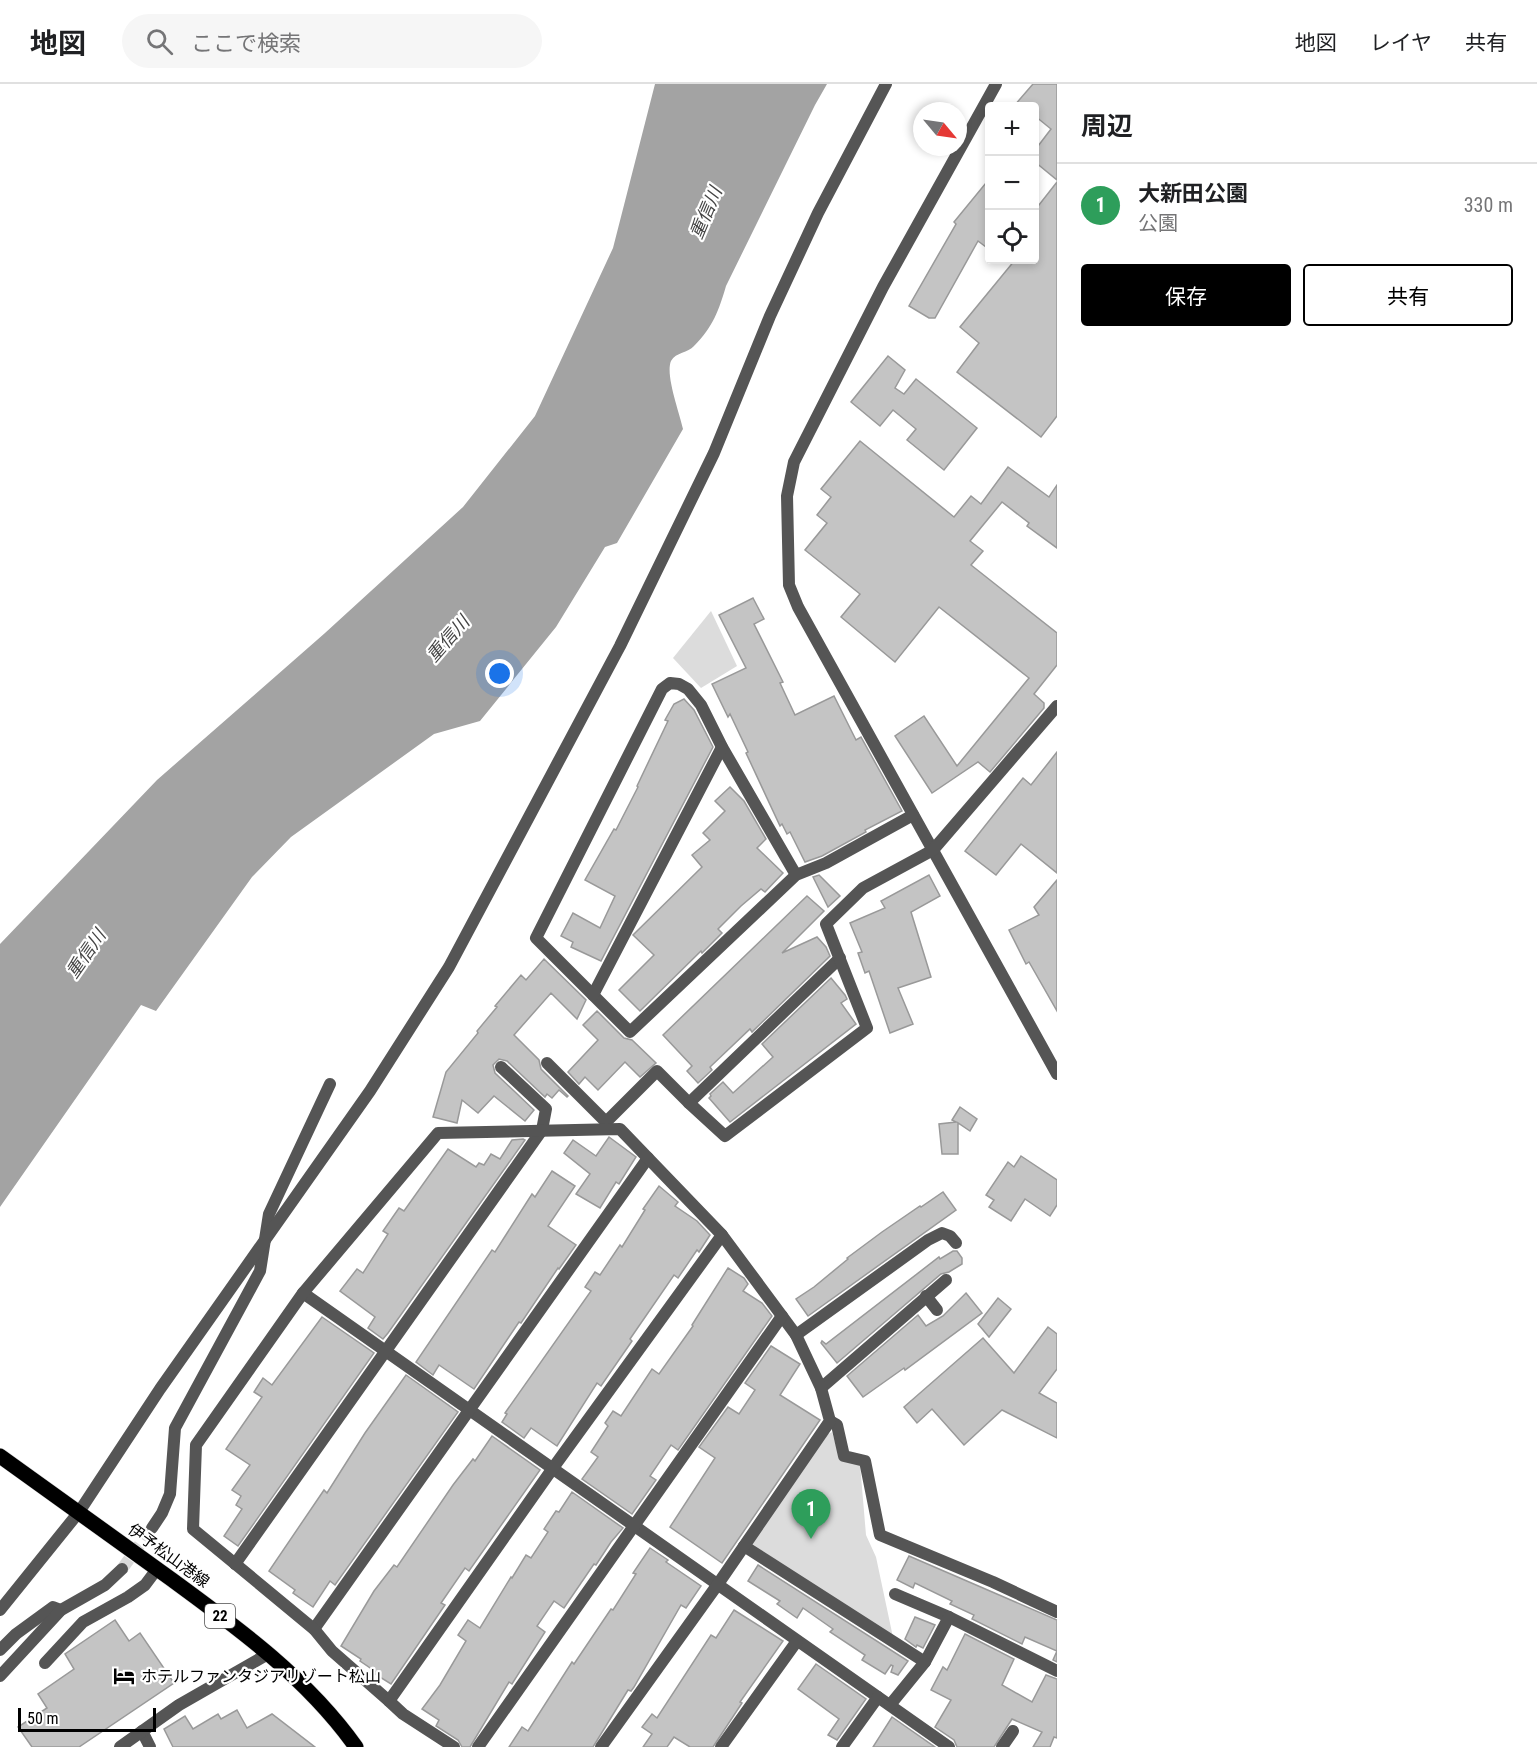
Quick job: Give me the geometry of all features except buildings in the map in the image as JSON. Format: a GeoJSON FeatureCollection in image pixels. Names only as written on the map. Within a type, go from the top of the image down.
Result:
{"type":"FeatureCollection","features":[{"type":"Feature","properties":{"kind":"main road","name":"伊予松山港線"},"geometry":{"type":"LineString","coordinates":[[0,1456],[157,1569],[268,1654],[299,1681],[356,1747]]}},
{"type":"Feature","properties":{"kind":"street"},"geometry":{"type":"LineString","coordinates":[[0,1610],[160,1389],[370,1091],[449,967],[620,646],[686,513],[714,453],[780,295],[819,213],[886,84]]}},
{"type":"Feature","properties":{"kind":"street"},"geometry":{"type":"LineString","coordinates":[[996,84],[862,328],[794,462],[788,496],[789,585],[798,607],[1057,1074]]}},
{"type":"Feature","properties":{"kind":"street"},"geometry":{"type":"LineString","coordinates":[[796,875],[722,747],[701,705],[688,689],[679,684],[670,683],[662,689],[536,938],[630,1032],[796,875],[826,863],[913,815]]}},
{"type":"Feature","properties":{"kind":"street"},"geometry":{"type":"LineString","coordinates":[[606,1125],[657,1071],[725,1136],[867,1028],[826,924],[863,888],[933,850],[1057,706]]}},
{"type":"Feature","properties":{"kind":"street"},"geometry":{"type":"LineString","coordinates":[[593,995],[722,747]]}},
{"type":"Feature","properties":{"kind":"street"},"geometry":{"type":"LineString","coordinates":[[689,1103],[840,958]]}},
{"type":"Feature","properties":{"kind":"street"},"geometry":{"type":"LineString","coordinates":[[547,1063],[606,1125]]}},
{"type":"Feature","properties":{"kind":"street"},"geometry":{"type":"LineString","coordinates":[[236,1564],[542,1130],[546,1109],[501,1067]]}},
{"type":"Feature","properties":{"kind":"street"},"geometry":{"type":"LineString","coordinates":[[152,1528],[162,1513],[170,1494],[175,1428],[260,1271],[269,1214],[330,1084]]}},
{"type":"Feature","properties":{"kind":"street"},"geometry":{"type":"LineString","coordinates":[[454,1747],[403,1714],[332,1652],[314,1629],[193,1529],[196,1445],[303,1293],[438,1133],[542,1130],[606,1125],[620,1129],[722,1235],[796,1335],[820,1388],[830,1421],[837,1425],[844,1456],[865,1461],[880,1535],[993,1582],[1057,1612]]}},
{"type":"Feature","properties":{"kind":"street"},"geometry":{"type":"LineString","coordinates":[[314,1629],[648,1158]]}},
{"type":"Feature","properties":{"kind":"street"},"geometry":{"type":"LineString","coordinates":[[796,1335],[928,1240],[942,1233],[950,1236],[956,1243]]}},
{"type":"Feature","properties":{"kind":"street"},"geometry":{"type":"LineString","coordinates":[[389,1701],[553,1468],[722,1235]]}},
{"type":"Feature","properties":{"kind":"street"},"geometry":{"type":"LineString","coordinates":[[820,1388],[946,1280]]}},
{"type":"Feature","properties":{"kind":"street"},"geometry":{"type":"LineString","coordinates":[[303,1293],[949,1747]]}},
{"type":"Feature","properties":{"kind":"street"},"geometry":{"type":"LineString","coordinates":[[926,1296],[937,1310]]}},
{"type":"Feature","properties":{"kind":"street"},"geometry":{"type":"LineString","coordinates":[[478,1747],[782,1316]]}},
{"type":"Feature","properties":{"kind":"street"},"geometry":{"type":"LineString","coordinates":[[601,1747],[718,1584],[830,1421]]}},
{"type":"Feature","properties":{"kind":"street"},"geometry":{"type":"LineString","coordinates":[[744,1546],[925,1662]]}},
{"type":"Feature","properties":{"kind":"street"},"geometry":{"type":"LineString","coordinates":[[0,1676],[62,1610],[105,1585],[122,1569]]}},
{"type":"Feature","properties":{"kind":"street"},"geometry":{"type":"LineString","coordinates":[[45,1663],[83,1622],[145,1585],[157,1569]]}},
{"type":"Feature","properties":{"kind":"street"},"geometry":{"type":"LineString","coordinates":[[895,1594],[949,1617],[1057,1671]]}},
{"type":"Feature","properties":{"kind":"street"},"geometry":{"type":"LineString","coordinates":[[0,1650],[16,1634],[53,1607],[62,1610]]}},
{"type":"Feature","properties":{"kind":"street"},"geometry":{"type":"LineString","coordinates":[[890,1705],[925,1662],[949,1617]]}},
{"type":"Feature","properties":{"kind":"street"},"geometry":{"type":"LineString","coordinates":[[721,1747],[797,1641]]}},
{"type":"Feature","properties":{"kind":"street"},"geometry":{"type":"LineString","coordinates":[[120,1747],[179,1705],[268,1654]]}},
{"type":"Feature","properties":{"kind":"street"},"geometry":{"type":"LineString","coordinates":[[842,1747],[878,1697]]}},
{"type":"Feature","properties":{"kind":"street"},"geometry":{"type":"LineString","coordinates":[[142,1731],[150,1747]]}},
{"type":"Feature","properties":{"kind":"street"},"geometry":{"type":"LineString","coordinates":[[1002,1747],[1013,1731]]}},
{"type":"Feature","properties":{"kind":"shaded area"},"geometry":{"type":"Polygon","coordinates":[[[711,611],[737,666],[701,688],[673,658],[711,611]]]}},
{"type":"Feature","properties":{"kind":"shaded area"},"geometry":{"type":"Polygon","coordinates":[[[832,1432],[840,1459],[860,1464],[866,1535],[876,1557],[894,1642],[751,1543],[823,1437],[832,1432]]]}},
{"type":"Feature","properties":{"kind":"water","name":"重信川"},"geometry":{"type":"Polygon","coordinates":[[[655,84],[827,84],[726,286],[711,325],[691,348],[671,361],[671,385],[683,429],[617,543],[605,547],[556,627],[480,721],[434,734],[291,837],[252,877],[156,1011],[141,1005],[0,1207],[0,944],[157,780],[325,633],[463,507],[535,416],[613,248],[655,84]]]}},
{"type":"Feature","properties":{"kind":"tunnel"},"geometry":{"type":"LineString","coordinates":[[122,1569],[152,1528]]}},
{"type":"Feature","properties":{"kind":"place","name":"大新田公園"},"geometry":{"type":"Point","coordinates":[811,1539]}},
{"type":"Feature","properties":{"kind":"place","name":"ホテルファンタジアリゾート松山"},"geometry":{"type":"Point","coordinates":[124,1676]}}]}
